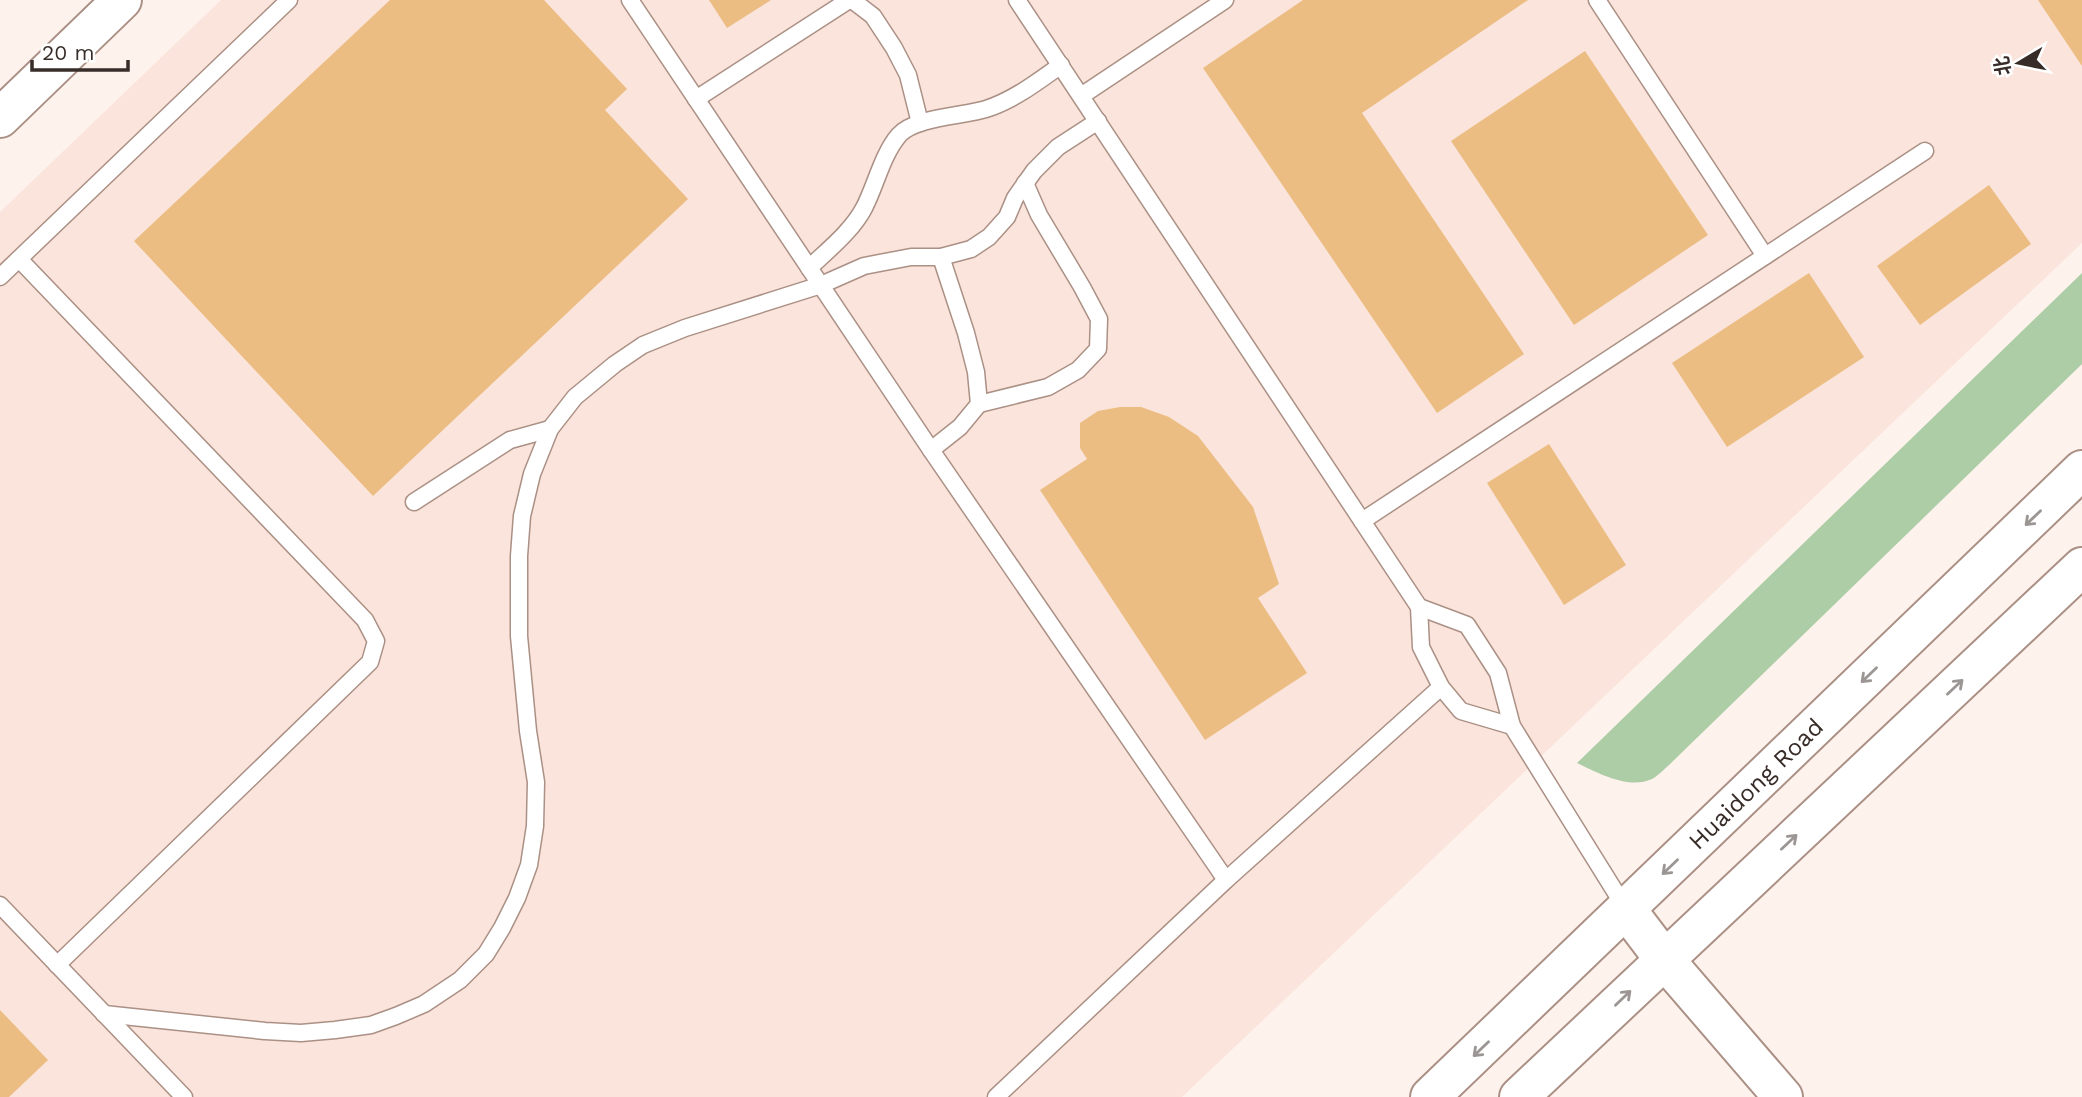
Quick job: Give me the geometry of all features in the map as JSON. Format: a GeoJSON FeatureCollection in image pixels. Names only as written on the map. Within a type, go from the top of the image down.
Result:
{"type":"FeatureCollection","features":[{"type":"Feature","properties":{"kind":"main road"},"geometry":{"type":"LineString","coordinates":[[0,118],[122,0]]}},
{"type":"Feature","properties":{"kind":"main road","name":"Huaidong Road"},"geometry":{"type":"LineString","coordinates":[[1430,1097],[2082,470]]}},
{"type":"Feature","properties":{"kind":"main road"},"geometry":{"type":"LineString","coordinates":[[1519,1097],[2082,568]]}},
{"type":"Feature","properties":{"kind":"main road"},"geometry":{"type":"LineString","coordinates":[[1626,909],[1664,959],[1783,1097]]}},
{"type":"Feature","properties":{"kind":"main road"},"geometry":{"type":"LineString","coordinates":[[1530,1002],[1562,989],[1575,990],[1581,997],[1585,1013],[1583,1027],[1573,1045]]}},
{"type":"Feature","properties":{"kind":"lane"},"geometry":{"type":"LineString","coordinates":[[0,277],[289,0]]}},
{"type":"Feature","properties":{"kind":"lane"},"geometry":{"type":"LineString","coordinates":[[630,0],[931,450],[1226,880]]}},
{"type":"Feature","properties":{"kind":"lane"},"geometry":{"type":"LineString","coordinates":[[696,99],[851,0],[873,16],[894,48],[908,75],[920,123]]}},
{"type":"Feature","properties":{"kind":"lane"},"geometry":{"type":"LineString","coordinates":[[1017,0],[1419,607],[1421,647],[1441,687],[1461,711],[1512,726]]}},
{"type":"Feature","properties":{"kind":"lane"},"geometry":{"type":"LineString","coordinates":[[1081,96],[1225,0]]}},
{"type":"Feature","properties":{"kind":"lane"},"geometry":{"type":"LineString","coordinates":[[1597,0],[1765,256]]}},
{"type":"Feature","properties":{"kind":"lane"},"geometry":{"type":"LineString","coordinates":[[809,268],[863,211],[886,156],[900,133],[920,123],[986,109],[1019,94],[1061,65]]}},
{"type":"Feature","properties":{"kind":"lane"},"geometry":{"type":"LineString","coordinates":[[104,1014],[301,1033],[371,1026],[424,1004],[460,980],[486,954],[517,898],[529,865],[535,827],[536,782],[519,636],[519,556],[522,516],[530,484],[550,429],[575,397],[643,345],[685,328],[821,285],[864,266],[911,257],[941,257],[971,249],[989,237],[1007,217],[1015,198],[1034,171],[1058,147],[1098,121]]}},
{"type":"Feature","properties":{"kind":"lane"},"geometry":{"type":"LineString","coordinates":[[1362,522],[1925,151]]}},
{"type":"Feature","properties":{"kind":"lane"},"geometry":{"type":"LineString","coordinates":[[931,450],[960,427],[979,404],[1048,387],[1078,370],[1098,349],[1099,318],[1039,215],[1025,183]]}},
{"type":"Feature","properties":{"kind":"lane"},"geometry":{"type":"LineString","coordinates":[[941,257],[966,333],[976,372],[979,404]]}},
{"type":"Feature","properties":{"kind":"lane"},"geometry":{"type":"LineString","coordinates":[[19,259],[365,620],[376,641],[369,662],[57,965]]}},
{"type":"Feature","properties":{"kind":"lane"},"geometry":{"type":"LineString","coordinates":[[414,502],[510,440],[550,429]]}},
{"type":"Feature","properties":{"kind":"lane"},"geometry":{"type":"LineString","coordinates":[[1419,607],[1467,625],[1498,673],[1512,726],[1626,909]]}},
{"type":"Feature","properties":{"kind":"lane"},"geometry":{"type":"LineString","coordinates":[[996,1097],[1226,880],[1441,687]]}},
{"type":"Feature","properties":{"kind":"lane"},"geometry":{"type":"LineString","coordinates":[[0,905],[184,1097]]}},
{"type":"Feature","properties":{"kind":"shaded area"},"geometry":{"type":"Polygon","coordinates":[[[221,0],[2082,0],[2082,243],[1182,1097],[0,1097],[0,212],[221,0]]]}},
{"type":"Feature","properties":{"kind":"green space"},"geometry":{"type":"Polygon","coordinates":[[[2082,273],[2082,364],[1669,765],[1652,779],[1634,783],[1614,779],[1577,763],[2082,273]]]}},
{"type":"Feature","properties":{"kind":"building"},"geometry":{"type":"Polygon","coordinates":[[[390,0],[544,0],[627,89],[605,110],[688,199],[373,496],[134,241],[390,0]]]}},
{"type":"Feature","properties":{"kind":"building"},"geometry":{"type":"Polygon","coordinates":[[[709,0],[771,0],[727,28],[709,0]]]}},
{"type":"Feature","properties":{"kind":"building"},"geometry":{"type":"Polygon","coordinates":[[[1303,0],[1528,0],[1362,113],[1524,354],[1437,413],[1203,68],[1303,0]]]}},
{"type":"Feature","properties":{"kind":"building"},"geometry":{"type":"Polygon","coordinates":[[[2038,0],[2082,0],[2082,66],[2038,0]]]}},
{"type":"Feature","properties":{"kind":"building"},"geometry":{"type":"Polygon","coordinates":[[[1585,51],[1708,235],[1574,325],[1451,141],[1585,51]]]}},
{"type":"Feature","properties":{"kind":"building"},"geometry":{"type":"Polygon","coordinates":[[[1989,185],[2031,244],[1920,325],[1877,266],[1989,185]]]}},
{"type":"Feature","properties":{"kind":"building"},"geometry":{"type":"Polygon","coordinates":[[[1809,273],[1864,357],[1727,447],[1672,363],[1809,273]]]}},
{"type":"Feature","properties":{"kind":"building"},"geometry":{"type":"Polygon","coordinates":[[[1141,407],[1169,417],[1198,436],[1253,507],[1279,584],[1258,598],[1307,673],[1205,740],[1040,490],[1087,459],[1080,448],[1080,423],[1098,411],[1141,407]]]}},
{"type":"Feature","properties":{"kind":"building"},"geometry":{"type":"Polygon","coordinates":[[[1549,444],[1626,565],[1564,605],[1487,483],[1549,444]]]}},
{"type":"Feature","properties":{"kind":"building"},"geometry":{"type":"Polygon","coordinates":[[[0,1010],[48,1060],[9,1097],[0,1097],[0,1010]]]}}]}
